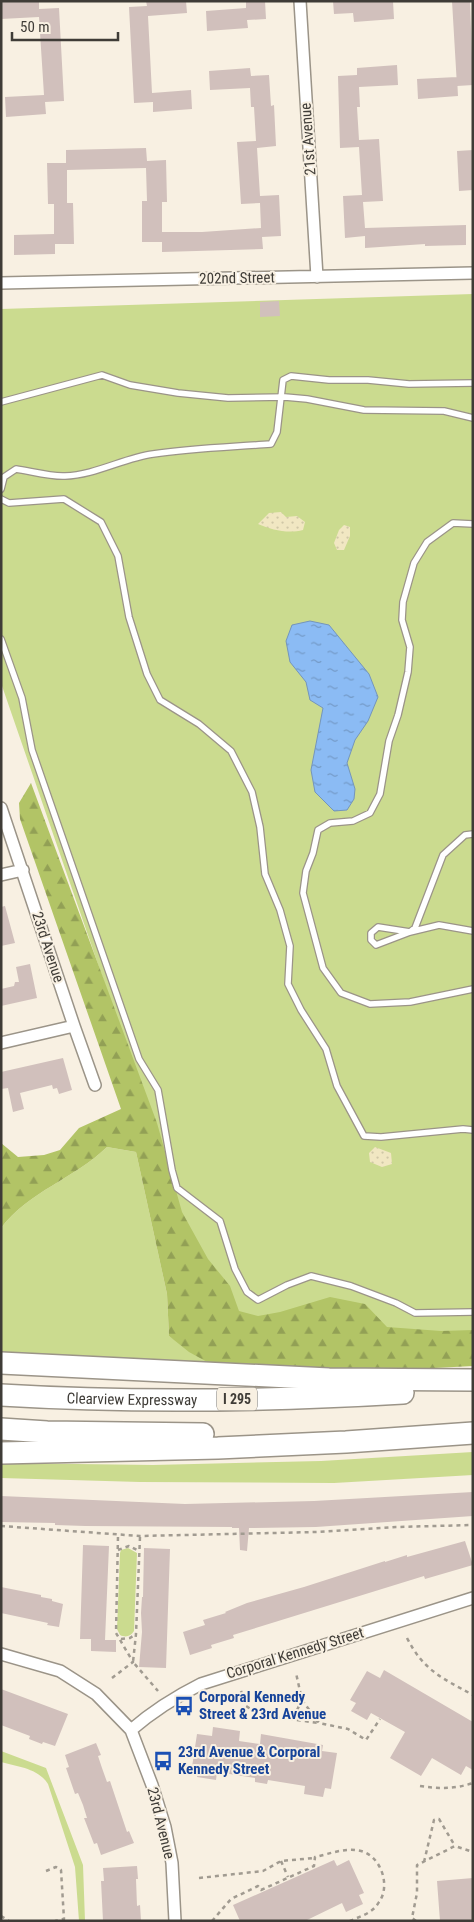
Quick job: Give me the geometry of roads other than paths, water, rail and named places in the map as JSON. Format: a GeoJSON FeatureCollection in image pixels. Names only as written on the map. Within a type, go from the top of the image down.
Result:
{"type":"FeatureCollection","features":[{"type":"Feature","properties":{"kind":"highway"},"geometry":{"type":"LineString","coordinates":[[1,1363],[329,1380],[473,1380]]}},
{"type":"Feature","properties":{"kind":"highway","name":"Clearview Expressway"},"geometry":{"type":"LineString","coordinates":[[1,1395],[149,1401],[356,1396],[473,1389]]}},
{"type":"Feature","properties":{"kind":"highway"},"geometry":{"type":"LineString","coordinates":[[1,1429],[146,1434],[253,1434],[473,1424]]}},
{"type":"Feature","properties":{"kind":"highway"},"geometry":{"type":"LineString","coordinates":[[1,1452],[228,1448],[473,1433]]}},
{"type":"Feature","properties":{"kind":"street","name":"21st Avenue"},"geometry":{"type":"LineString","coordinates":[[300,1],[317,278]]}},
{"type":"Feature","properties":{"kind":"street","name":"202nd Street"},"geometry":{"type":"LineString","coordinates":[[1,283],[215,278],[317,278],[473,273]]}},
{"type":"Feature","properties":{"kind":"street","name":"23rd Avenue"},"geometry":{"type":"LineString","coordinates":[[1,808],[95,1085]]}},
{"type":"Feature","properties":{"kind":"street"},"geometry":{"type":"LineString","coordinates":[[1,875],[23,870]]}},
{"type":"Feature","properties":{"kind":"street"},"geometry":{"type":"LineString","coordinates":[[1,1043],[74,1026]]}},
{"type":"Feature","properties":{"kind":"street","name":"Corporal Kennedy Street"},"geometry":{"type":"LineString","coordinates":[[131,1730],[156,1709],[201,1684],[473,1598]]}},
{"type":"Feature","properties":{"kind":"street"},"geometry":{"type":"LineString","coordinates":[[1,1654],[60,1671],[96,1694],[131,1730]]}},
{"type":"Feature","properties":{"kind":"street","name":"23rd Avenue"},"geometry":{"type":"LineString","coordinates":[[131,1730],[152,1785],[165,1827],[172,1863],[175,1921]]}},
{"type":"Feature","properties":{"kind":"lane"},"geometry":{"type":"LineString","coordinates":[[1,402],[102,375],[130,385],[178,393],[228,398],[282,397],[307,399],[364,410],[444,411],[473,418]]}},
{"type":"Feature","properties":{"kind":"lane"},"geometry":{"type":"LineString","coordinates":[[1,489],[4,477],[16,468],[64,477],[88,472],[135,457],[188,448],[271,444],[277,432],[283,380],[291,376],[409,384],[473,383]]}},
{"type":"Feature","properties":{"kind":"lane"},"geometry":{"type":"LineString","coordinates":[[1,499],[9,502],[64,499],[101,522],[118,556],[129,617],[147,674],[160,700],[199,724],[231,751],[252,792],[260,827],[265,874],[280,910],[290,946],[288,984],[301,1010],[326,1049],[337,1086],[364,1136],[381,1138],[463,1129],[473,1130]]}},
{"type":"Feature","properties":{"kind":"lane"},"geometry":{"type":"LineString","coordinates":[[473,524],[453,523],[427,542],[414,563],[403,602],[402,620],[410,647],[408,672],[398,715],[389,741],[380,794],[370,813],[352,821],[330,823],[318,830],[313,853],[306,871],[303,893],[323,968],[341,993],[370,1004],[410,1002],[473,989]]}},
{"type":"Feature","properties":{"kind":"lane"},"geometry":{"type":"LineString","coordinates":[[1,639],[22,698],[32,750],[48,799],[139,1060],[158,1090],[177,1188],[220,1221],[235,1269],[248,1292],[258,1300],[311,1276],[350,1286],[396,1302],[415,1313],[473,1312]]}},
{"type":"Feature","properties":{"kind":"lane"},"geometry":{"type":"LineString","coordinates":[[473,834],[465,835],[443,855],[415,928],[410,932],[378,927],[372,933],[371,940],[376,945],[410,932],[440,925],[473,931]]}},
{"type":"Feature","properties":{"kind":"water"},"geometry":{"type":"Polygon","coordinates":[[[310,621],[329,625],[369,674],[378,697],[368,721],[355,740],[347,763],[355,789],[354,799],[347,810],[334,811],[315,792],[311,770],[323,708],[310,700],[306,682],[290,662],[286,641],[292,625],[310,621]]]}},
{"type":"Feature","properties":{"kind":"place","name":"Corporal Kennedy Street & 23rd Avenue"},"geometry":{"type":"Point","coordinates":[184,1706]}},
{"type":"Feature","properties":{"kind":"place","name":"23rd Avenue & Corporal Kennedy Street"},"geometry":{"type":"Point","coordinates":[163,1761]}}]}
